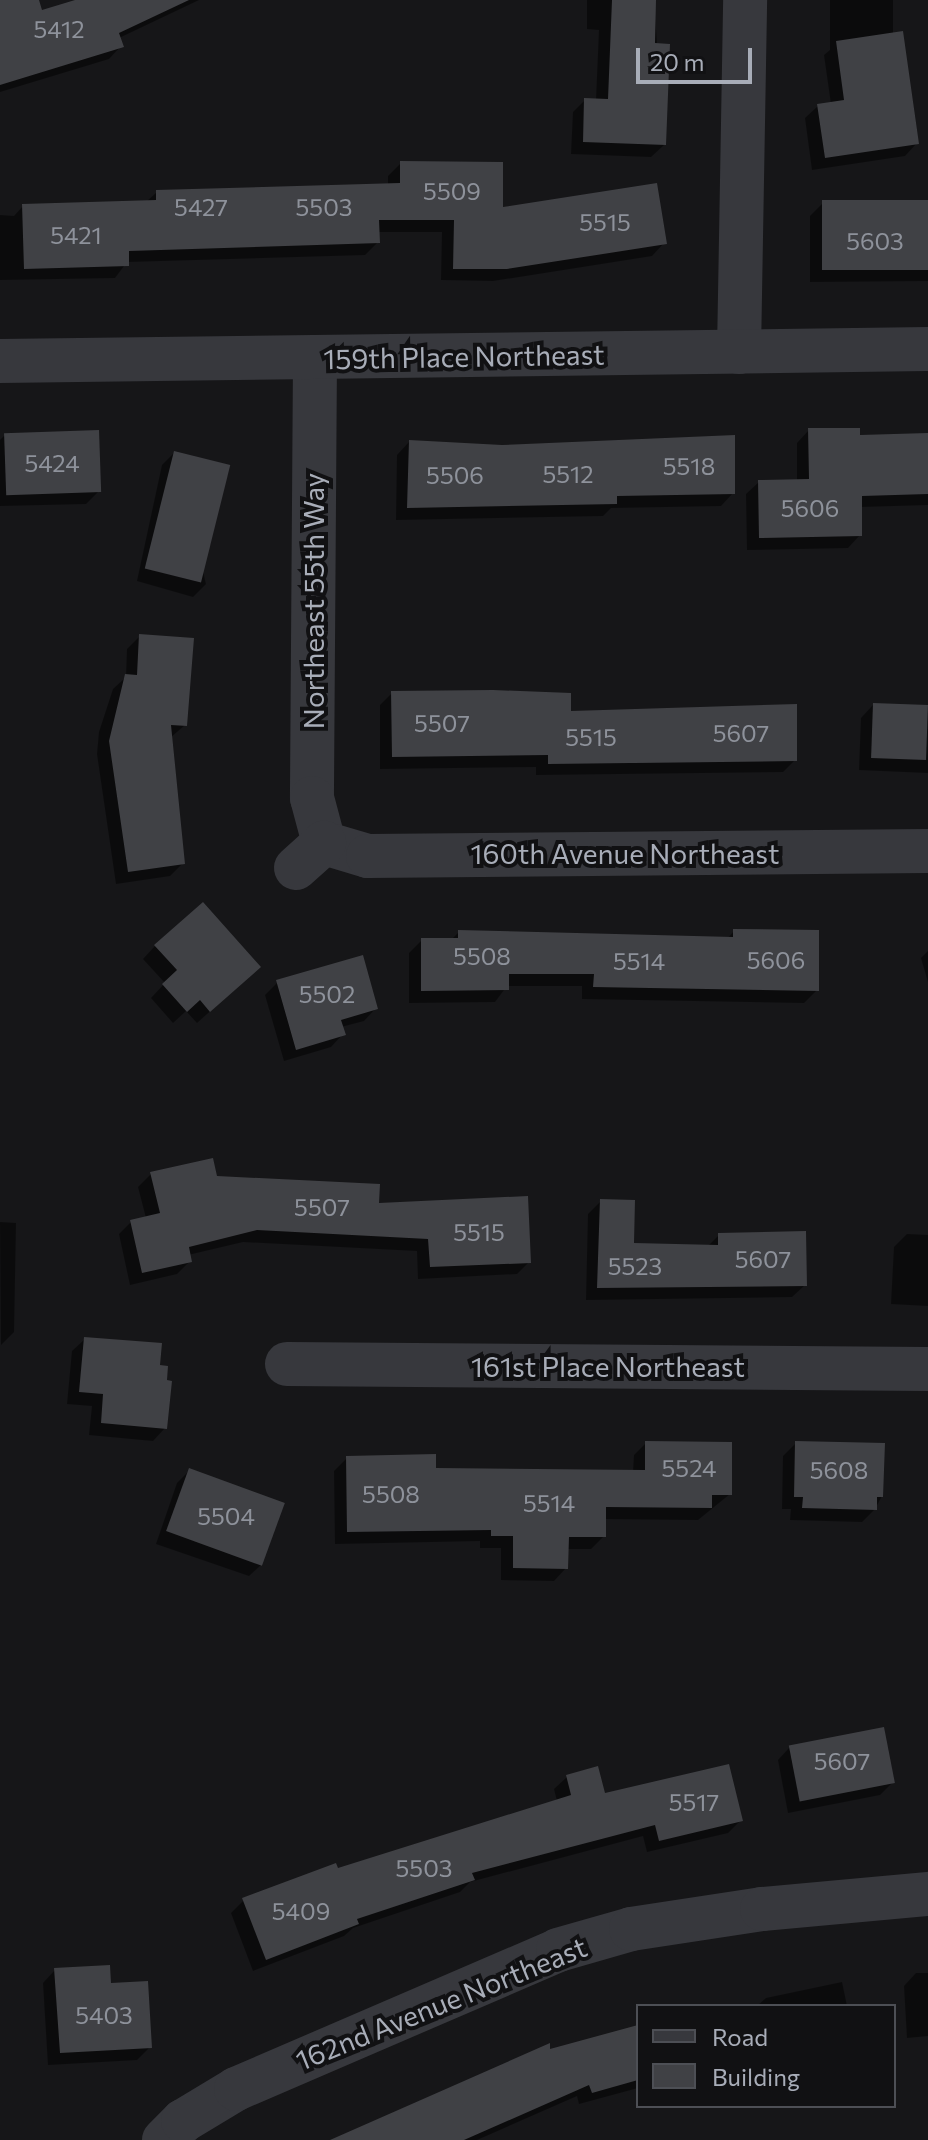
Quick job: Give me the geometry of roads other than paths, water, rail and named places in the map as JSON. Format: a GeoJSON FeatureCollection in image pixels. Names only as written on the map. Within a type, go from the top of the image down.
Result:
{"type":"FeatureCollection","features":[{"type":"Feature","properties":{"kind":"street"},"geometry":{"type":"LineString","coordinates":[[739,352],[745,0]]}},
{"type":"Feature","properties":{"kind":"street","name":"159th Place Northeast"},"geometry":{"type":"LineString","coordinates":[[0,361],[928,349]]}},
{"type":"Feature","properties":{"kind":"street","name":"Northeast 55th Way"},"geometry":{"type":"LineString","coordinates":[[310,856],[315,358]]}},
{"type":"Feature","properties":{"kind":"street","name":"160th Avenue Northeast"},"geometry":{"type":"LineString","coordinates":[[310,856],[928,851]]}},
{"type":"Feature","properties":{"kind":"street","name":"161st Place Northeast"},"geometry":{"type":"LineString","coordinates":[[287,1364],[928,1369]]}},
{"type":"Feature","properties":{"kind":"street","name":"162nd Avenue Northeast"},"geometry":{"type":"LineString","coordinates":[[164,2140],[183,2121],[236,2089],[558,1950],[631,1929],[762,1909],[928,1894]]}}]}
